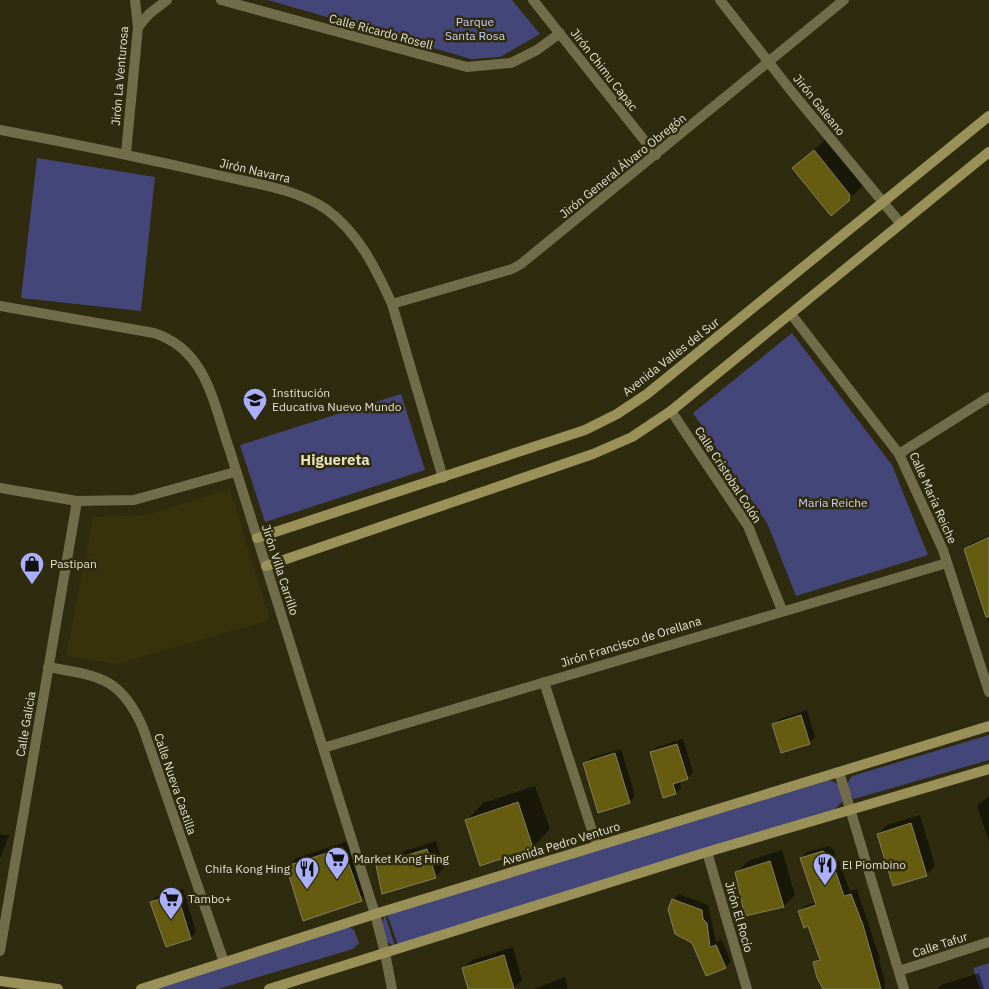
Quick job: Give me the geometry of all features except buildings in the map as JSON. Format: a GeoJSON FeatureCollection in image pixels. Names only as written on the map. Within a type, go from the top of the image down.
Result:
{"type":"FeatureCollection","features":[{"type":"Feature","properties":{"kind":"main road","name":"Avenida Valles del Sur"},"geometry":{"type":"LineString","coordinates":[[257,538],[585,430],[618,414],[647,394],[989,116]]}},
{"type":"Feature","properties":{"kind":"main road"},"geometry":{"type":"LineString","coordinates":[[266,566],[593,454],[632,437],[671,411],[989,152]]}},
{"type":"Feature","properties":{"kind":"main road","name":"Avenida Pedro Venturo"},"geometry":{"type":"LineString","coordinates":[[141,989],[375,914],[989,726]]}},
{"type":"Feature","properties":{"kind":"main road"},"geometry":{"type":"LineString","coordinates":[[269,989],[707,852],[989,769]]}},
{"type":"Feature","properties":{"kind":"main road"},"geometry":{"type":"LineString","coordinates":[[0,981],[58,989]]}},
{"type":"Feature","properties":{"kind":"street","name":"Jirón La Venturosa"},"geometry":{"type":"LineString","coordinates":[[126,153],[138,28],[134,0]]}},
{"type":"Feature","properties":{"kind":"street"},"geometry":{"type":"LineString","coordinates":[[138,28],[149,14],[167,0]]}},
{"type":"Feature","properties":{"kind":"street","name":"Calle Ricardo Rosell"},"geometry":{"type":"LineString","coordinates":[[220,0],[467,67],[511,63],[537,50],[560,33]]}},
{"type":"Feature","properties":{"kind":"street","name":"Jirón Chimu Capac"},"geometry":{"type":"LineString","coordinates":[[533,0],[656,155]]}},
{"type":"Feature","properties":{"kind":"street","name":"Jirón Galeano"},"geometry":{"type":"LineString","coordinates":[[720,0],[901,224]]}},
{"type":"Feature","properties":{"kind":"street","name":"Jirón General Álvaro Obregón"},"geometry":{"type":"LineString","coordinates":[[392,304],[512,269],[521,264],[844,0]]}},
{"type":"Feature","properties":{"kind":"street","name":"Jirón Navarra"},"geometry":{"type":"LineString","coordinates":[[0,130],[126,153],[294,193],[326,210],[348,230],[368,254],[392,304],[443,478]]}},
{"type":"Feature","properties":{"kind":"street","name":"Jirón Villa Carrillo"},"geometry":{"type":"LineString","coordinates":[[0,306],[142,330],[170,338],[180,345],[198,364],[204,376],[257,538],[375,914],[392,989]]}},
{"type":"Feature","properties":{"kind":"street","name":"Calle María Reiche"},"geometry":{"type":"LineString","coordinates":[[792,314],[899,454],[935,528],[989,692]]}},
{"type":"Feature","properties":{"kind":"street"},"geometry":{"type":"LineString","coordinates":[[899,454],[989,396]]}},
{"type":"Feature","properties":{"kind":"street","name":"Calle Cristobal Colón"},"geometry":{"type":"LineString","coordinates":[[671,411],[748,526],[782,610]]}},
{"type":"Feature","properties":{"kind":"street"},"geometry":{"type":"LineString","coordinates":[[0,488],[76,501],[134,500],[235,472]]}},
{"type":"Feature","properties":{"kind":"street","name":"Calle Galicia"},"geometry":{"type":"LineString","coordinates":[[0,951],[76,501]]}},
{"type":"Feature","properties":{"kind":"street","name":"Jirón Francisco de Orellana"},"geometry":{"type":"LineString","coordinates":[[323,748],[782,610],[947,563]]}},
{"type":"Feature","properties":{"kind":"street","name":"Calle Nueva Castilla"},"geometry":{"type":"LineString","coordinates":[[48,666],[104,679],[121,691],[131,703],[143,728],[224,962]]}},
{"type":"Feature","properties":{"kind":"street"},"geometry":{"type":"LineString","coordinates":[[544,682],[597,846]]}},
{"type":"Feature","properties":{"kind":"street"},"geometry":{"type":"LineString","coordinates":[[839,772],[904,989]]}},
{"type":"Feature","properties":{"kind":"street","name":"Jirón El Rocío"},"geometry":{"type":"LineString","coordinates":[[707,852],[747,989]]}},
{"type":"Feature","properties":{"kind":"street","name":"Calle Tafur"},"geometry":{"type":"LineString","coordinates":[[899,971],[989,942]]}},
{"type":"Feature","properties":{"kind":"shaded area"},"geometry":{"type":"Polygon","coordinates":[[[230,489],[270,620],[117,664],[66,656],[93,517],[146,515],[230,489]]]}},
{"type":"Feature","properties":{"kind":"green space","name":"Parque Santa Rosa"},"geometry":{"type":"Polygon","coordinates":[[[268,0],[512,0],[540,34],[500,57],[471,59],[268,0]]]}},
{"type":"Feature","properties":{"kind":"green space"},"geometry":{"type":"Polygon","coordinates":[[[37,158],[155,177],[141,311],[21,298],[37,158]]]}},
{"type":"Feature","properties":{"kind":"green space","name":"Maria Reiche"},"geometry":{"type":"Polygon","coordinates":[[[792,333],[892,465],[928,555],[796,596],[768,525],[693,413],[792,333]]]}},
{"type":"Feature","properties":{"kind":"green space"},"geometry":{"type":"Polygon","coordinates":[[[401,394],[425,470],[265,522],[240,445],[401,394]]]}},
{"type":"Feature","properties":{"kind":"green space"},"geometry":{"type":"Polygon","coordinates":[[[989,735],[989,760],[854,799],[847,794],[845,787],[852,776],[989,735]]]}},
{"type":"Feature","properties":{"kind":"green space"},"geometry":{"type":"Polygon","coordinates":[[[830,780],[841,786],[843,801],[834,810],[398,945],[387,914],[830,780]]]}},
{"type":"Feature","properties":{"kind":"green space"},"geometry":{"type":"Polygon","coordinates":[[[385,915],[395,946],[387,942],[381,925],[385,915]]]}},
{"type":"Feature","properties":{"kind":"green space"},"geometry":{"type":"Polygon","coordinates":[[[349,927],[354,930],[359,943],[353,949],[218,989],[152,989],[349,927]]]}},
{"type":"Feature","properties":{"kind":"green space"},"geometry":{"type":"Polygon","coordinates":[[[989,963],[989,989],[980,989],[973,968],[989,963]]]}},
{"type":"Feature","properties":{"kind":"place","name":"Institución Educativa Nuevo Mundo"},"geometry":{"type":"Point","coordinates":[255,421]}},
{"type":"Feature","properties":{"kind":"place","name":"Pastipan"},"geometry":{"type":"Point","coordinates":[32,585]}},
{"type":"Feature","properties":{"kind":"place","name":"Market Kong Hing"},"geometry":{"type":"Point","coordinates":[337,880]}},
{"type":"Feature","properties":{"kind":"place","name":"El Piombino"},"geometry":{"type":"Point","coordinates":[825,886]}},
{"type":"Feature","properties":{"kind":"place","name":"Chifa Kong Hing"},"geometry":{"type":"Point","coordinates":[307,890]}},
{"type":"Feature","properties":{"kind":"place","name":"Tambo+"},"geometry":{"type":"Point","coordinates":[171,920]}},
{"type":"Feature","properties":{"kind":"district","name":"Higuereta"},"geometry":{"type":"Point","coordinates":[335,460]}}]}
